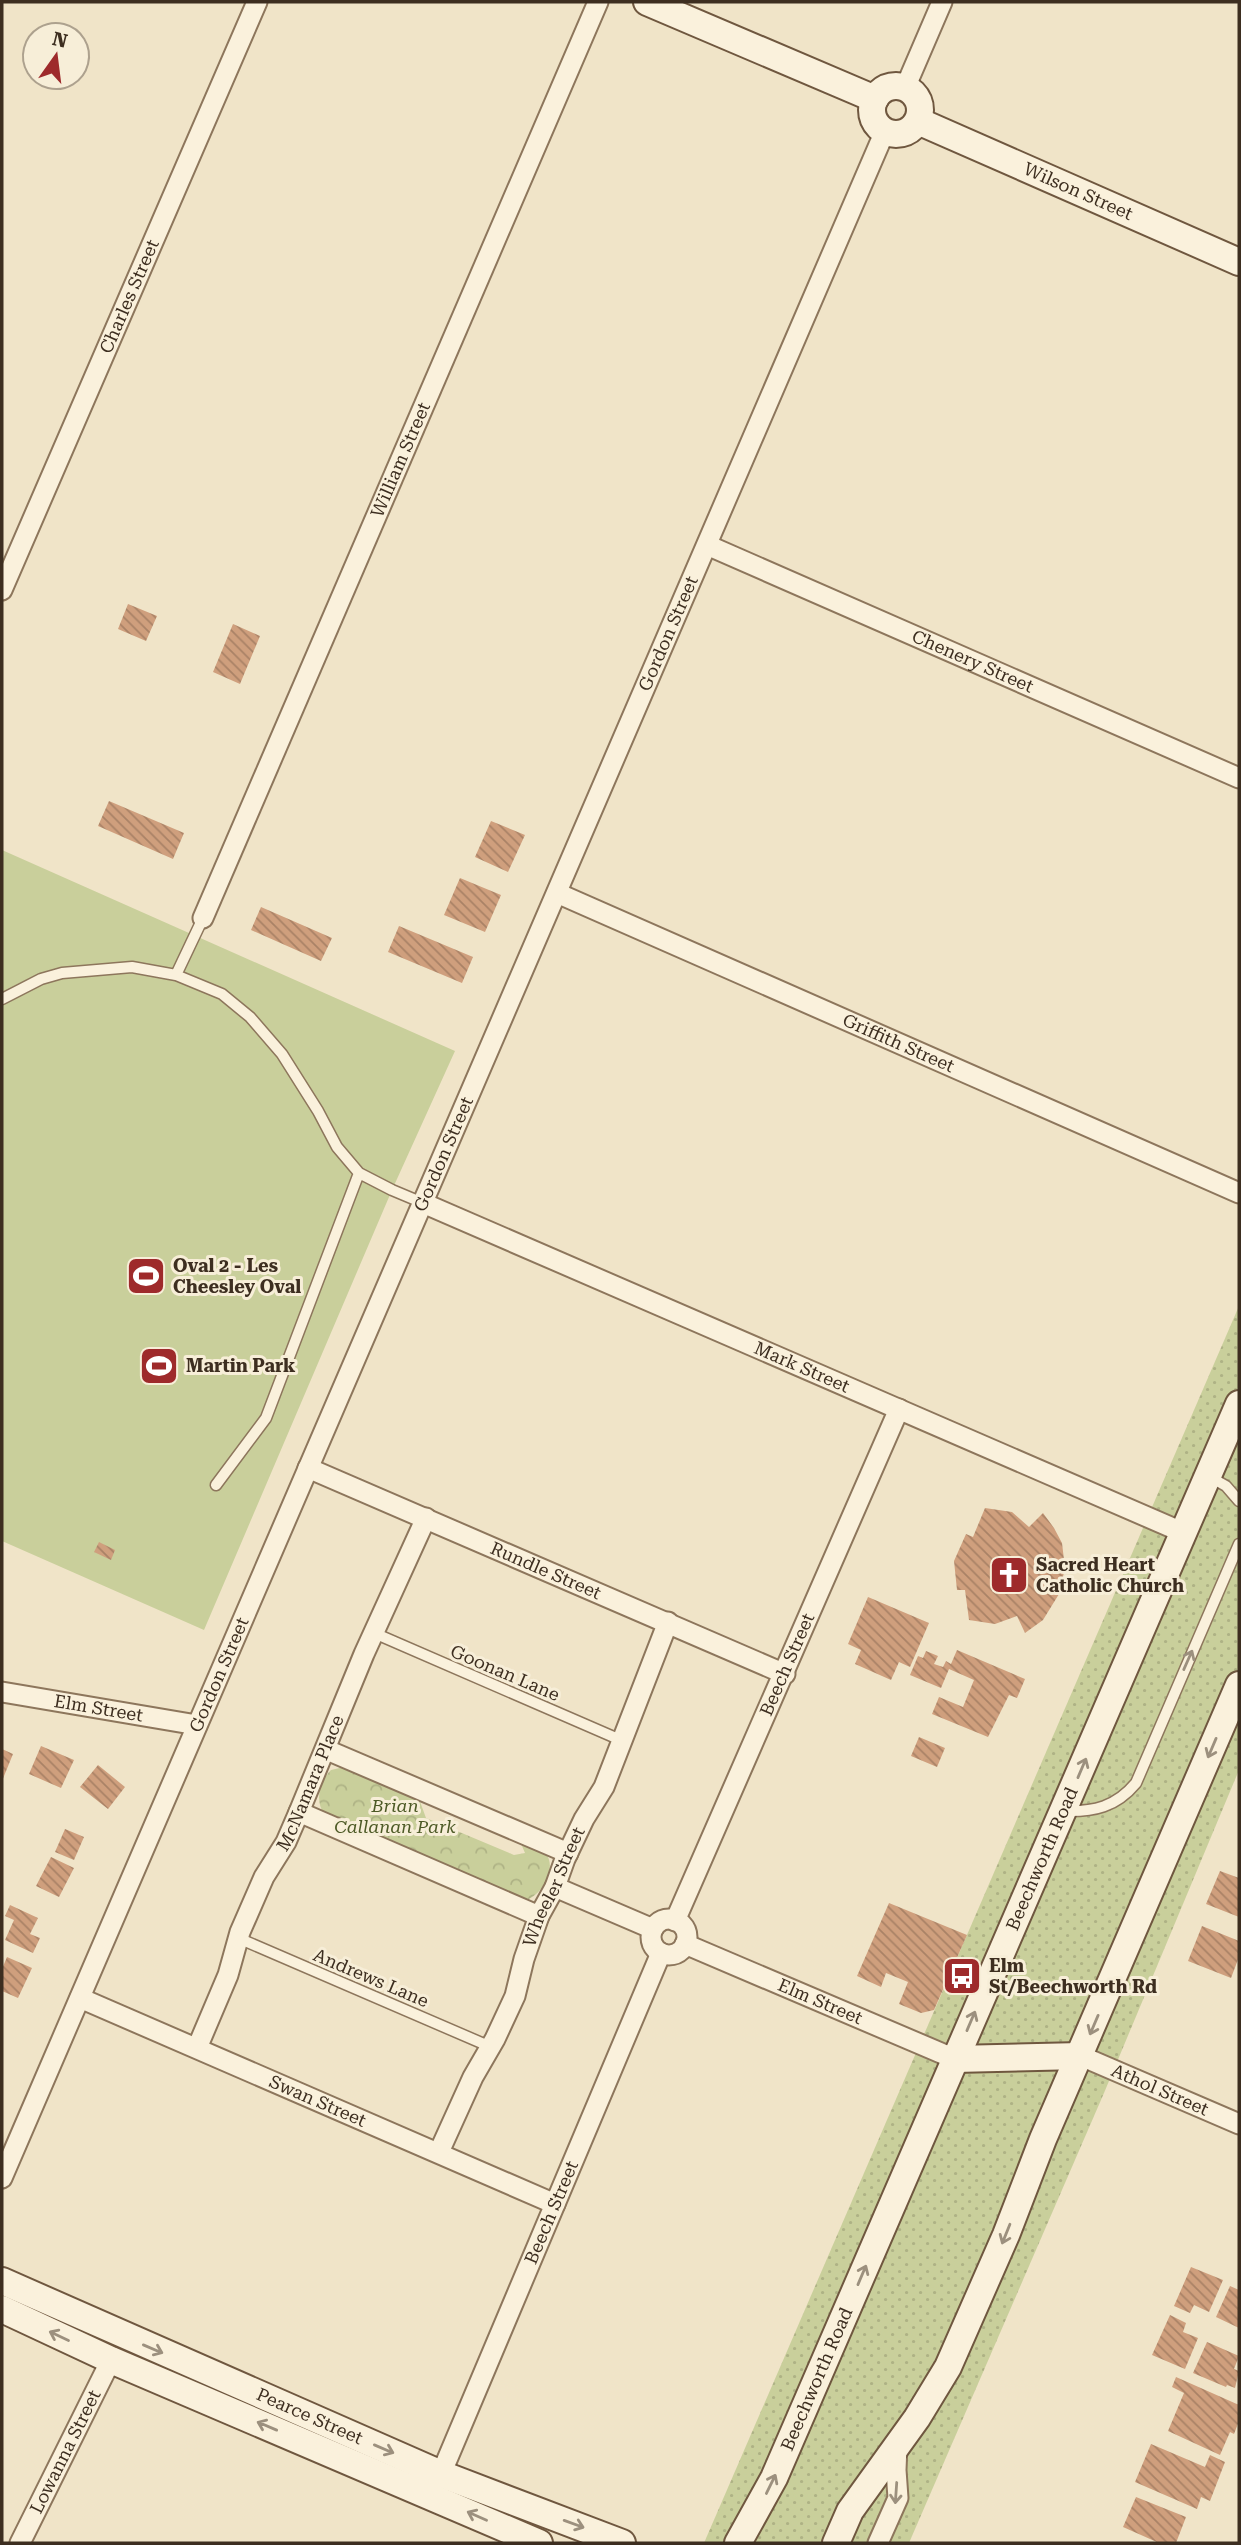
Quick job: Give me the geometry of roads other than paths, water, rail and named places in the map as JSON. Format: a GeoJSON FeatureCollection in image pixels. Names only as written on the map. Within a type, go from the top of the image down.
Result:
{"type":"FeatureCollection","features":[{"type":"Feature","properties":{"kind":"main road"},"geometry":{"type":"LineString","coordinates":[[647,2],[875,99]]}},
{"type":"Feature","properties":{"kind":"main road"},"geometry":{"type":"LineString","coordinates":[[898,86],[905,88],[917,98],[920,105],[918,121],[914,127],[900,134],[885,131],[879,127],[873,113],[875,99],[885,89],[898,86]]}},
{"type":"Feature","properties":{"kind":"main road","name":"Wilson Street"},"geometry":{"type":"LineString","coordinates":[[918,121],[1239,262]]}},
{"type":"Feature","properties":{"kind":"main road","name":"Beechworth Road"},"geometry":{"type":"LineString","coordinates":[[738,2543],[774,2477],[1239,1404]]}},
{"type":"Feature","properties":{"kind":"main road"},"geometry":{"type":"LineString","coordinates":[[836,2543],[850,2511],[917,2418],[948,2367],[1006,2235],[1043,2139],[1239,1685]]}},
{"type":"Feature","properties":{"kind":"main road"},"geometry":{"type":"LineString","coordinates":[[956,2059],[1081,2056]]}},
{"type":"Feature","properties":{"kind":"main road","name":"Pearce Street"},"geometry":{"type":"LineString","coordinates":[[2,2281],[437,2485],[539,2543]]}},
{"type":"Feature","properties":{"kind":"main road","name":"Pearce Street"},"geometry":{"type":"LineString","coordinates":[[2,2309],[111,2360],[437,2485],[622,2543]]}},
{"type":"Feature","properties":{"kind":"main road"},"geometry":{"type":"LineString","coordinates":[[111,2360],[121,2335]]}},
{"type":"Feature","properties":{"kind":"street","name":"Charles Street"},"geometry":{"type":"LineString","coordinates":[[2,590],[257,2]]}},
{"type":"Feature","properties":{"kind":"street","name":"William Street"},"geometry":{"type":"LineString","coordinates":[[203,918],[597,2]]}},
{"type":"Feature","properties":{"kind":"street"},"geometry":{"type":"LineString","coordinates":[[905,88],[942,2]]}},
{"type":"Feature","properties":{"kind":"street","name":"Gordon Street"},"geometry":{"type":"LineString","coordinates":[[2,2178],[885,131]]}},
{"type":"Feature","properties":{"kind":"street","name":"Chenery Street"},"geometry":{"type":"LineString","coordinates":[[707,545],[1239,778]]}},
{"type":"Feature","properties":{"kind":"street","name":"Griffith Street"},"geometry":{"type":"LineString","coordinates":[[557,893],[1239,1193]]}},
{"type":"Feature","properties":{"kind":"street","name":"Mark Street"},"geometry":{"type":"LineString","coordinates":[[423,1203],[1182,1532]]}},
{"type":"Feature","properties":{"kind":"street","name":"Beech Street"},"geometry":{"type":"LineString","coordinates":[[675,1921],[899,1409]]}},
{"type":"Feature","properties":{"kind":"street","name":"Rundle Street"},"geometry":{"type":"LineString","coordinates":[[308,1468],[785,1674]]}},
{"type":"Feature","properties":{"kind":"street","name":"McNamara Place"},"geometry":{"type":"LineString","coordinates":[[197,2048],[228,1975],[238,1938],[264,1877],[286,1842],[374,1633],[426,1518]]}},
{"type":"Feature","properties":{"kind":"street","name":"Wheeler Street"},"geometry":{"type":"LineString","coordinates":[[439,2152],[473,2077],[491,2047],[515,1996],[539,1916],[555,1887],[584,1819],[601,1794],[668,1622]]}},
{"type":"Feature","properties":{"kind":"street","name":"Elm Street"},"geometry":{"type":"LineString","coordinates":[[2,1692],[197,1725]]}},
{"type":"Feature","properties":{"kind":"street"},"geometry":{"type":"LineString","coordinates":[[327,1750],[568,1853]]}},
{"type":"Feature","properties":{"kind":"street"},"geometry":{"type":"LineString","coordinates":[[299,1812],[539,1916]]}},
{"type":"Feature","properties":{"kind":"street"},"geometry":{"type":"LineString","coordinates":[[555,1887],[653,1929]]}},
{"type":"Feature","properties":{"kind":"street"},"geometry":{"type":"LineString","coordinates":[[664,1920],[675,1921],[685,1929],[685,1944],[677,1953],[662,1954],[652,1943],[653,1929],[664,1920]]}},
{"type":"Feature","properties":{"kind":"street","name":"Elm Street"},"geometry":{"type":"LineString","coordinates":[[685,1944],[956,2059]]}},
{"type":"Feature","properties":{"kind":"street","name":"Beech Street"},"geometry":{"type":"LineString","coordinates":[[437,2485],[662,1954]]}},
{"type":"Feature","properties":{"kind":"street","name":"Swan Street"},"geometry":{"type":"LineString","coordinates":[[80,1998],[555,2204]]}},
{"type":"Feature","properties":{"kind":"street","name":"Athol Street"},"geometry":{"type":"LineString","coordinates":[[1081,2056],[1239,2123]]}},
{"type":"Feature","properties":{"kind":"street","name":"Lowanna Street"},"geometry":{"type":"LineString","coordinates":[[20,2543],[111,2360]]}},
{"type":"Feature","properties":{"kind":"street"},"geometry":{"type":"LineString","coordinates":[[879,2542],[898,2498],[895,2470],[897,2444]]}},
{"type":"Feature","properties":{"kind":"lane"},"geometry":{"type":"LineString","coordinates":[[176,975],[203,918]]}},
{"type":"Feature","properties":{"kind":"lane"},"geometry":{"type":"LineString","coordinates":[[2,999],[41,979],[62,973],[132,967],[176,975],[222,994],[250,1017],[282,1054],[337,1147],[359,1173],[423,1203]]}},
{"type":"Feature","properties":{"kind":"lane"},"geometry":{"type":"LineString","coordinates":[[216,1485],[266,1419],[359,1173]]}},
{"type":"Feature","properties":{"kind":"lane"},"geometry":{"type":"LineString","coordinates":[[1208,1476],[1226,1486],[1239,1501]]}},
{"type":"Feature","properties":{"kind":"lane"},"geometry":{"type":"LineString","coordinates":[[1064,1811],[1090,1812],[1125,1796],[1136,1783],[1239,1544]]}},
{"type":"Feature","properties":{"kind":"lane","name":"Goonan Lane"},"geometry":{"type":"LineString","coordinates":[[374,1633],[623,1741]]}},
{"type":"Feature","properties":{"kind":"lane","name":"Andrews Lane"},"geometry":{"type":"LineString","coordinates":[[238,1938],[491,2047]]}},
{"type":"Feature","properties":{"kind":"place","name":"Oval 2 - Les Cheesley Oval"},"geometry":{"type":"Point","coordinates":[146,1276]}},
{"type":"Feature","properties":{"kind":"place","name":"Martin Park"},"geometry":{"type":"Point","coordinates":[159,1366]}},
{"type":"Feature","properties":{"kind":"place","name":"Sacred Heart Catholic Church"},"geometry":{"type":"Point","coordinates":[1009,1575]}},
{"type":"Feature","properties":{"kind":"place","name":"Elm St/Beechworth Rd"},"geometry":{"type":"Point","coordinates":[962,1976]}},
{"type":"Feature","properties":{"kind":"park label","name":"Brian Callanan Park"},"geometry":{"type":"Point","coordinates":[395,1816]}}]}
